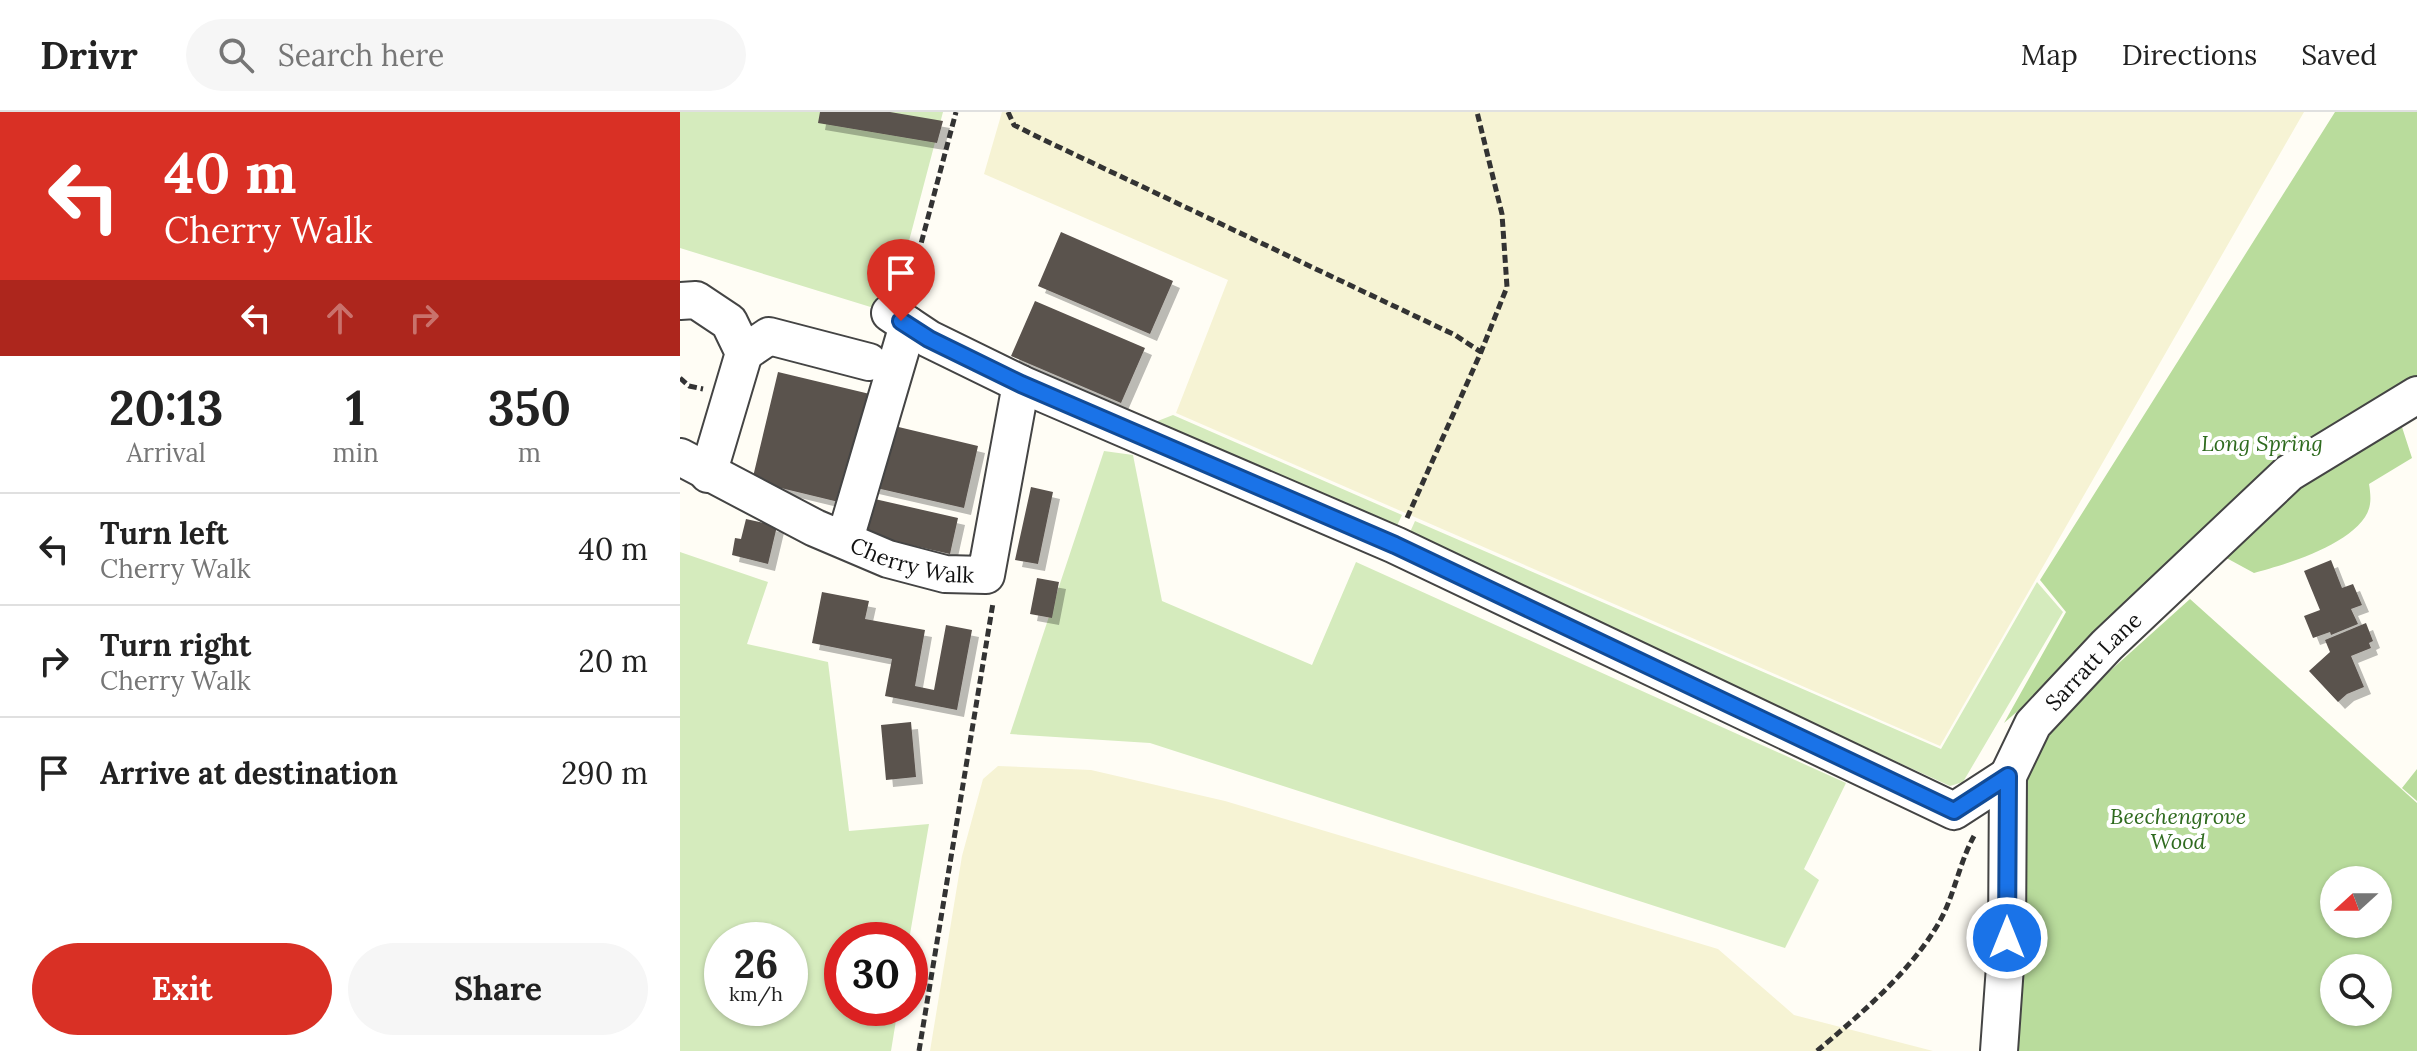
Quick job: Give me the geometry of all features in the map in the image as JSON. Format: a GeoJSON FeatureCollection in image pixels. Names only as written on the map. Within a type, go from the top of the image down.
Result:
{"type":"FeatureCollection","features":[{"type":"Feature","properties":{"kind":"street"},"geometry":{"type":"LineString","coordinates":[[680,301],[696,300],[729,322],[744,353]]}},
{"type":"Feature","properties":{"kind":"street"},"geometry":{"type":"LineString","coordinates":[[845,539],[899,319],[929,339],[1021,384],[1395,545],[1954,811],[2008,776]]}},
{"type":"Feature","properties":{"kind":"street"},"geometry":{"type":"LineString","coordinates":[[694,466],[744,353],[769,336],[869,362]]}},
{"type":"Feature","properties":{"kind":"street","name":"Cherry Walk"},"geometry":{"type":"LineString","coordinates":[[694,466],[815,528],[888,559],[945,574],[986,575],[1021,384]]}},
{"type":"Feature","properties":{"kind":"street","name":"Sarratt Lane"},"geometry":{"type":"LineString","coordinates":[[1999,1051],[2007,938],[2008,776],[2033,724],[2107,645],[2289,473],[2417,395]]}},
{"type":"Feature","properties":{"kind":"path"},"geometry":{"type":"LineString","coordinates":[[1008,112],[1014,125],[1455,335],[1481,352]]}},
{"type":"Feature","properties":{"kind":"path"},"geometry":{"type":"LineString","coordinates":[[1395,545],[1507,287],[1502,214],[1477,112]]}},
{"type":"Feature","properties":{"kind":"path"},"geometry":{"type":"LineString","coordinates":[[1817,1051],[1857,1018],[1912,961],[1944,912],[1962,858],[1977,831]]}},
{"type":"Feature","properties":{"kind":"shaded area"},"geometry":{"type":"Polygon","coordinates":[[[1002,112],[2304,112],[1940,746],[1176,413],[1228,280],[984,174],[1002,112]]]}},
{"type":"Feature","properties":{"kind":"shaded area"},"geometry":{"type":"Polygon","coordinates":[[[998,766],[1091,770],[1225,801],[1718,949],[1794,1015],[1933,1051],[930,1051],[962,856],[983,779],[998,766]]]}},
{"type":"Feature","properties":{"kind":"green space"},"geometry":{"type":"Polygon","coordinates":[[[680,112],[943,112],[890,313],[680,248],[680,112]]]}},
{"type":"Feature","properties":{"kind":"green space","name":"Long Spring"},"geometry":{"type":"Polygon","coordinates":[[[2335,112],[2417,112],[2417,375],[2390,390],[2412,458],[2369,484],[2370,504],[2365,517],[2354,529],[2339,540],[2303,557],[2254,573],[2197,542],[2004,723],[2066,612],[2040,580],[2335,112]]]}},
{"type":"Feature","properties":{"kind":"green space"},"geometry":{"type":"Polygon","coordinates":[[[1173,415],[1402,515],[1394,532],[1150,424],[1173,415]]]}},
{"type":"Feature","properties":{"kind":"green space"},"geometry":{"type":"Polygon","coordinates":[[[1104,451],[1133,455],[1162,601],[1312,665],[1356,562],[1846,783],[1804,869],[1819,880],[1785,948],[1150,743],[1010,734],[1104,451]]]}},
{"type":"Feature","properties":{"kind":"green space"},"geometry":{"type":"Polygon","coordinates":[[[1415,521],[1941,749],[2037,582],[2063,612],[1963,782],[1950,786],[1407,539],[1415,521]]]}},
{"type":"Feature","properties":{"kind":"green space"},"geometry":{"type":"Polygon","coordinates":[[[680,552],[768,582],[747,644],[828,662],[849,831],[929,824],[912,922],[824,922],[824,1026],[895,1026],[891,1051],[680,1051],[680,552]]]}},
{"type":"Feature","properties":{"kind":"green space","name":"Beechengrove Wood"},"geometry":{"type":"Polygon","coordinates":[[[2190,599],[2417,803],[2417,1051],[1989,1051],[2018,779],[2041,733],[2190,599]]]}},
{"type":"Feature","properties":{"kind":"green space"},"geometry":{"type":"Polygon","coordinates":[[[2417,769],[2417,801],[2402,788],[2417,769]]]}},
{"type":"Feature","properties":{"kind":"building"},"geometry":{"type":"Polygon","coordinates":[[[820,112],[890,112],[943,121],[937,143],[818,123],[820,112]]]}},
{"type":"Feature","properties":{"kind":"building"},"geometry":{"type":"Polygon","coordinates":[[[1061,232],[1173,281],[1150,334],[1038,286],[1061,232]]]}},
{"type":"Feature","properties":{"kind":"building"},"geometry":{"type":"Polygon","coordinates":[[[1035,301],[1145,348],[1121,403],[1011,356],[1035,301]]]}},
{"type":"Feature","properties":{"kind":"building"},"geometry":{"type":"Polygon","coordinates":[[[778,372],[874,395],[847,504],[752,481],[778,372]]]}},
{"type":"Feature","properties":{"kind":"building"},"geometry":{"type":"Polygon","coordinates":[[[886,424],[978,446],[964,508],[872,487],[886,424]]]}},
{"type":"Feature","properties":{"kind":"building"},"geometry":{"type":"Polygon","coordinates":[[[1031,487],[1053,492],[1038,564],[1015,560],[1031,487]]]}},
{"type":"Feature","properties":{"kind":"building"},"geometry":{"type":"Polygon","coordinates":[[[866,497],[958,518],[950,554],[858,533],[866,497]]]}},
{"type":"Feature","properties":{"kind":"building"},"geometry":{"type":"Polygon","coordinates":[[[746,519],[777,526],[768,564],[732,555],[735,538],[741,539],[746,519]]]}},
{"type":"Feature","properties":{"kind":"building"},"geometry":{"type":"Polygon","coordinates":[[[2331,560],[2342,588],[2353,584],[2362,605],[2351,609],[2358,624],[2331,635],[2330,632],[2313,638],[2304,616],[2320,610],[2304,571],[2331,560]]]}},
{"type":"Feature","properties":{"kind":"building"},"geometry":{"type":"Polygon","coordinates":[[[1037,578],[1059,582],[1052,618],[1030,614],[1037,578]]]}},
{"type":"Feature","properties":{"kind":"building"},"geometry":{"type":"Polygon","coordinates":[[[822,592],[869,601],[865,619],[925,630],[915,686],[934,690],[946,625],[972,630],[957,710],[885,696],[892,659],[812,643],[822,592]]]}},
{"type":"Feature","properties":{"kind":"building"},"geometry":{"type":"Polygon","coordinates":[[[2366,623],[2373,641],[2369,643],[2371,648],[2351,656],[2364,687],[2347,694],[2338,702],[2309,671],[2330,652],[2325,640],[2366,623]]]}},
{"type":"Feature","properties":{"kind":"building"},"geometry":{"type":"Polygon","coordinates":[[[911,722],[916,777],[886,780],[881,725],[911,722]]]}},
{"type":"Feature","properties":{"kind":"route"},"geometry":{"type":"LineString","coordinates":[[901,321],[929,339],[1021,384],[1395,545],[1954,811],[2008,776],[2007,938]]}}]}
